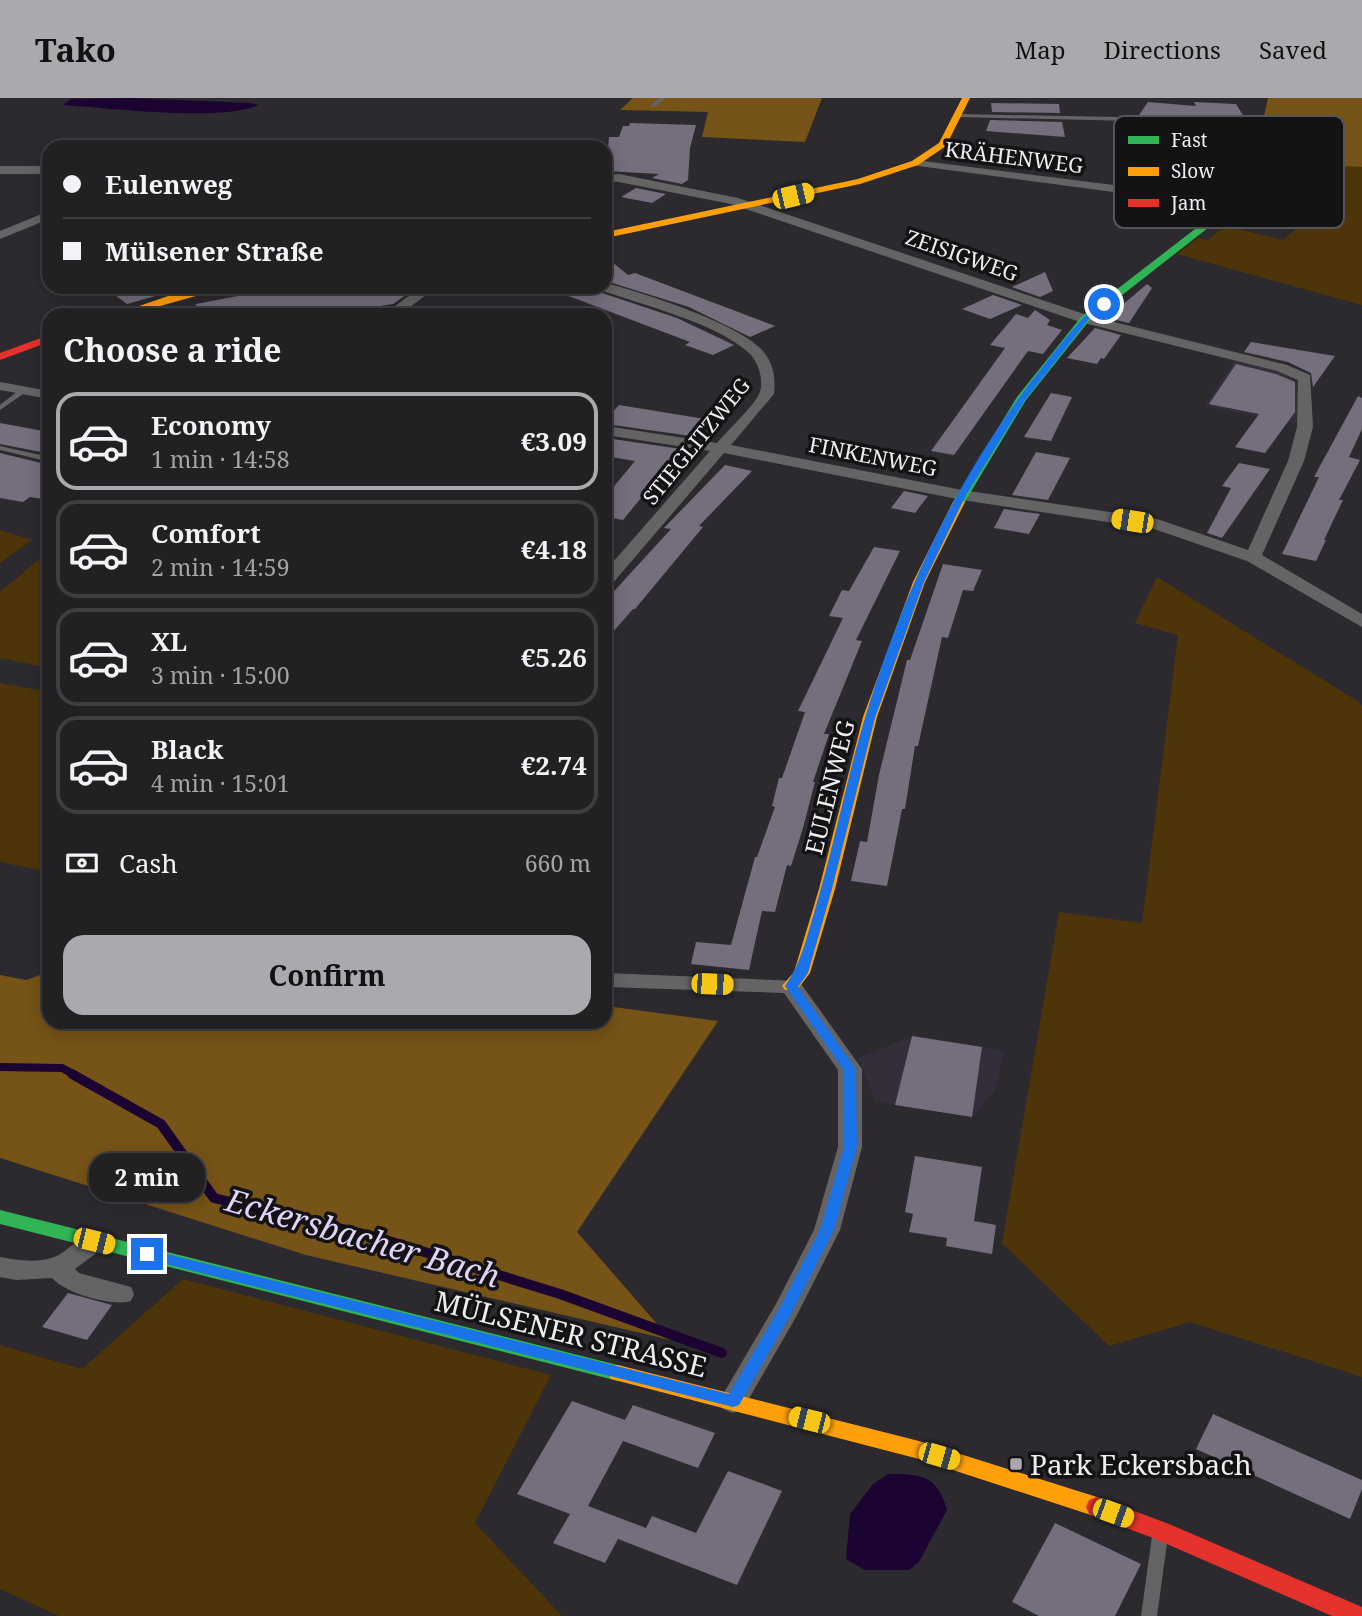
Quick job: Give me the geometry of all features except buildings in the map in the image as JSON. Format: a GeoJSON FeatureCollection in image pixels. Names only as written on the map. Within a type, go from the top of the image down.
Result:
{"type":"FeatureCollection","features":[{"type":"Feature","properties":{"kind":"street"},"geometry":{"type":"LineString","coordinates":[[612,234],[860,181],[915,163],[943,144],[966,98]]}},
{"type":"Feature","properties":{"kind":"street","name":"KRÄHENWEG"},"geometry":{"type":"LineString","coordinates":[[915,163],[1114,189]]}},
{"type":"Feature","properties":{"kind":"street"},"geometry":{"type":"LineString","coordinates":[[0,170],[42,170]]}},
{"type":"Feature","properties":{"kind":"street","name":"ZEISIGWEG"},"geometry":{"type":"LineString","coordinates":[[612,179],[640,182],[748,206],[1085,319],[1282,368],[1305,378],[1305,427],[1296,461],[1254,557]]}},
{"type":"Feature","properties":{"kind":"street"},"geometry":{"type":"LineString","coordinates":[[0,235],[42,218]]}},
{"type":"Feature","properties":{"kind":"street","name":"EULENWEG"},"geometry":{"type":"LineString","coordinates":[[791,986],[802,973],[827,889],[870,718],[919,582],[962,495],[1021,399],[1085,319],[1202,228]]}},
{"type":"Feature","properties":{"kind":"street","name":"STIEGLITZWEG"},"geometry":{"type":"LineString","coordinates":[[612,290],[723,332],[754,350],[769,374],[767,394],[612,573]]}},
{"type":"Feature","properties":{"kind":"street"},"geometry":{"type":"LineString","coordinates":[[140,308],[188,294]]}},
{"type":"Feature","properties":{"kind":"street"},"geometry":{"type":"LineString","coordinates":[[400,308],[420,294]]}},
{"type":"Feature","properties":{"kind":"street"},"geometry":{"type":"LineString","coordinates":[[0,356],[42,341]]}},
{"type":"Feature","properties":{"kind":"street"},"geometry":{"type":"LineString","coordinates":[[0,386],[42,394]]}},
{"type":"Feature","properties":{"kind":"street","name":"FINKENWEG"},"geometry":{"type":"LineString","coordinates":[[612,431],[722,448],[962,495],[1157,524],[1254,557],[1362,622]]}},
{"type":"Feature","properties":{"kind":"street"},"geometry":{"type":"LineString","coordinates":[[612,980],[791,986],[850,1069],[850,1147],[827,1230],[786,1310],[733,1401]]}},
{"type":"Feature","properties":{"kind":"street","name":"MÜLSENER STRASSE"},"geometry":{"type":"LineString","coordinates":[[0,1217],[733,1401],[1017,1478],[1161,1531],[1357,1616]]}},
{"type":"Feature","properties":{"kind":"street"},"geometry":{"type":"LineString","coordinates":[[0,1267],[16,1270],[58,1268],[94,1241]]}},
{"type":"Feature","properties":{"kind":"street"},"geometry":{"type":"LineString","coordinates":[[58,1268],[70,1281],[121,1294]]}},
{"type":"Feature","properties":{"kind":"lane"},"geometry":{"type":"LineString","coordinates":[[653,106],[662,98]]}},
{"type":"Feature","properties":{"kind":"lane"},"geometry":{"type":"LineString","coordinates":[[959,116],[1114,119]]}},
{"type":"Feature","properties":{"kind":"lane"},"geometry":{"type":"LineString","coordinates":[[0,408],[25,390]]}},
{"type":"Feature","properties":{"kind":"lane"},"geometry":{"type":"LineString","coordinates":[[0,448],[42,458]]}},
{"type":"Feature","properties":{"kind":"lane"},"geometry":{"type":"LineString","coordinates":[[1149,1616],[1161,1531]]}},
{"type":"Feature","properties":{"kind":"shaded area"},"geometry":{"type":"Polygon","coordinates":[[[130,98],[259,105],[219,113],[192,113],[63,105],[71,99],[130,98]]]}},
{"type":"Feature","properties":{"kind":"shaded area"},"geometry":{"type":"Polygon","coordinates":[[[633,98],[822,98],[805,142],[702,137],[708,112],[620,110],[633,98]]]}},
{"type":"Feature","properties":{"kind":"shaded area"},"geometry":{"type":"Polygon","coordinates":[[[1268,98],[1362,98],[1362,167],[1344,166],[1344,116],[1264,116],[1268,98]]]}},
{"type":"Feature","properties":{"kind":"shaded area"},"geometry":{"type":"Polygon","coordinates":[[[1344,166],[1362,167],[1362,305],[1177,254],[1198,238],[1208,240],[1223,228],[1283,240],[1298,228],[1344,228],[1344,166]]]}},
{"type":"Feature","properties":{"kind":"shaded area"},"geometry":{"type":"Polygon","coordinates":[[[1234,361],[1283,372],[1301,380],[1298,424],[1205,406],[1234,361]]]}},
{"type":"Feature","properties":{"kind":"shaded area"},"geometry":{"type":"Polygon","coordinates":[[[0,530],[32,540],[0,563],[0,530]]]}},
{"type":"Feature","properties":{"kind":"shaded area"},"geometry":{"type":"Polygon","coordinates":[[[42,557],[42,667],[0,658],[0,592],[42,557]]]}},
{"type":"Feature","properties":{"kind":"shaded area"},"geometry":{"type":"Polygon","coordinates":[[[1157,577],[1362,706],[1362,1377],[1190,1322],[1109,1346],[1002,1243],[1059,912],[1142,923],[1178,635],[1135,623],[1157,577]]]}},
{"type":"Feature","properties":{"kind":"shaded area"},"geometry":{"type":"Polygon","coordinates":[[[0,683],[42,691],[42,871],[0,862],[0,683]]]}},
{"type":"Feature","properties":{"kind":"shaded area"},"geometry":{"type":"Polygon","coordinates":[[[42,974],[42,1029],[612,1029],[612,1007],[718,1021],[577,1232],[671,1340],[306,1255],[0,1158],[0,975],[26,980],[42,974]]]}},
{"type":"Feature","properties":{"kind":"shaded area"},"geometry":{"type":"Polygon","coordinates":[[[912,1036],[1004,1051],[995,1091],[972,1117],[876,1102],[858,1058],[912,1036]]]}},
{"type":"Feature","properties":{"kind":"shaded area"},"geometry":{"type":"Polygon","coordinates":[[[183,1279],[551,1375],[475,1523],[562,1616],[59,1616],[0,1589],[0,1345],[82,1369],[183,1279]]]}},
{"type":"Feature","properties":{"kind":"shaded area"},"geometry":{"type":"Polygon","coordinates":[[[888,1474],[919,1476],[933,1483],[947,1510],[919,1562],[909,1570],[865,1570],[846,1559],[850,1514],[873,1484],[888,1474]]]}},
{"type":"Feature","properties":{"kind":"waterway","name":"Eckersbacher Bach"},"geometry":{"type":"LineString","coordinates":[[0,1067],[62,1068],[75,1075]]}},
{"type":"Feature","properties":{"kind":"waterway","name":"Eckersbacher Bach"},"geometry":{"type":"LineString","coordinates":[[72,1074],[161,1124],[214,1198],[376,1237],[560,1294],[722,1353]]}},
{"type":"Feature","properties":{"kind":"traffic: fast"},"geometry":{"type":"LineString","coordinates":[[959,502],[1021,399],[1085,319],[1202,228]]}},
{"type":"Feature","properties":{"kind":"traffic: fast"},"geometry":{"type":"LineString","coordinates":[[0,1217],[618,1373]]}},
{"type":"Feature","properties":{"kind":"traffic: slow"},"geometry":{"type":"LineString","coordinates":[[612,234],[860,181],[915,163],[943,144],[966,98]]}},
{"type":"Feature","properties":{"kind":"traffic: slow"},"geometry":{"type":"LineString","coordinates":[[140,308],[188,294]]}},
{"type":"Feature","properties":{"kind":"traffic: slow"},"geometry":{"type":"LineString","coordinates":[[791,986],[802,973],[827,889],[870,717],[919,582],[959,502]]}},
{"type":"Feature","properties":{"kind":"traffic: slow"},"geometry":{"type":"LineString","coordinates":[[618,1373],[919,1450],[1097,1507]]}},
{"type":"Feature","properties":{"kind":"traffic: jam"},"geometry":{"type":"LineString","coordinates":[[0,357],[42,341]]}},
{"type":"Feature","properties":{"kind":"traffic: jam"},"geometry":{"type":"LineString","coordinates":[[1097,1507],[1161,1531],[1357,1616]]}},
{"type":"Feature","properties":{"kind":"place","name":"Park Eckersbach"},"geometry":{"type":"Point","coordinates":[1016,1464]}},
{"type":"Feature","properties":{"kind":"route"},"geometry":{"type":"LineString","coordinates":[[147,1254],[733,1401],[786,1310],[827,1230],[850,1147],[850,1069],[791,986],[802,973],[827,889],[870,718],[919,582],[962,495],[1021,399],[1085,319],[1104,304]]}}]}
